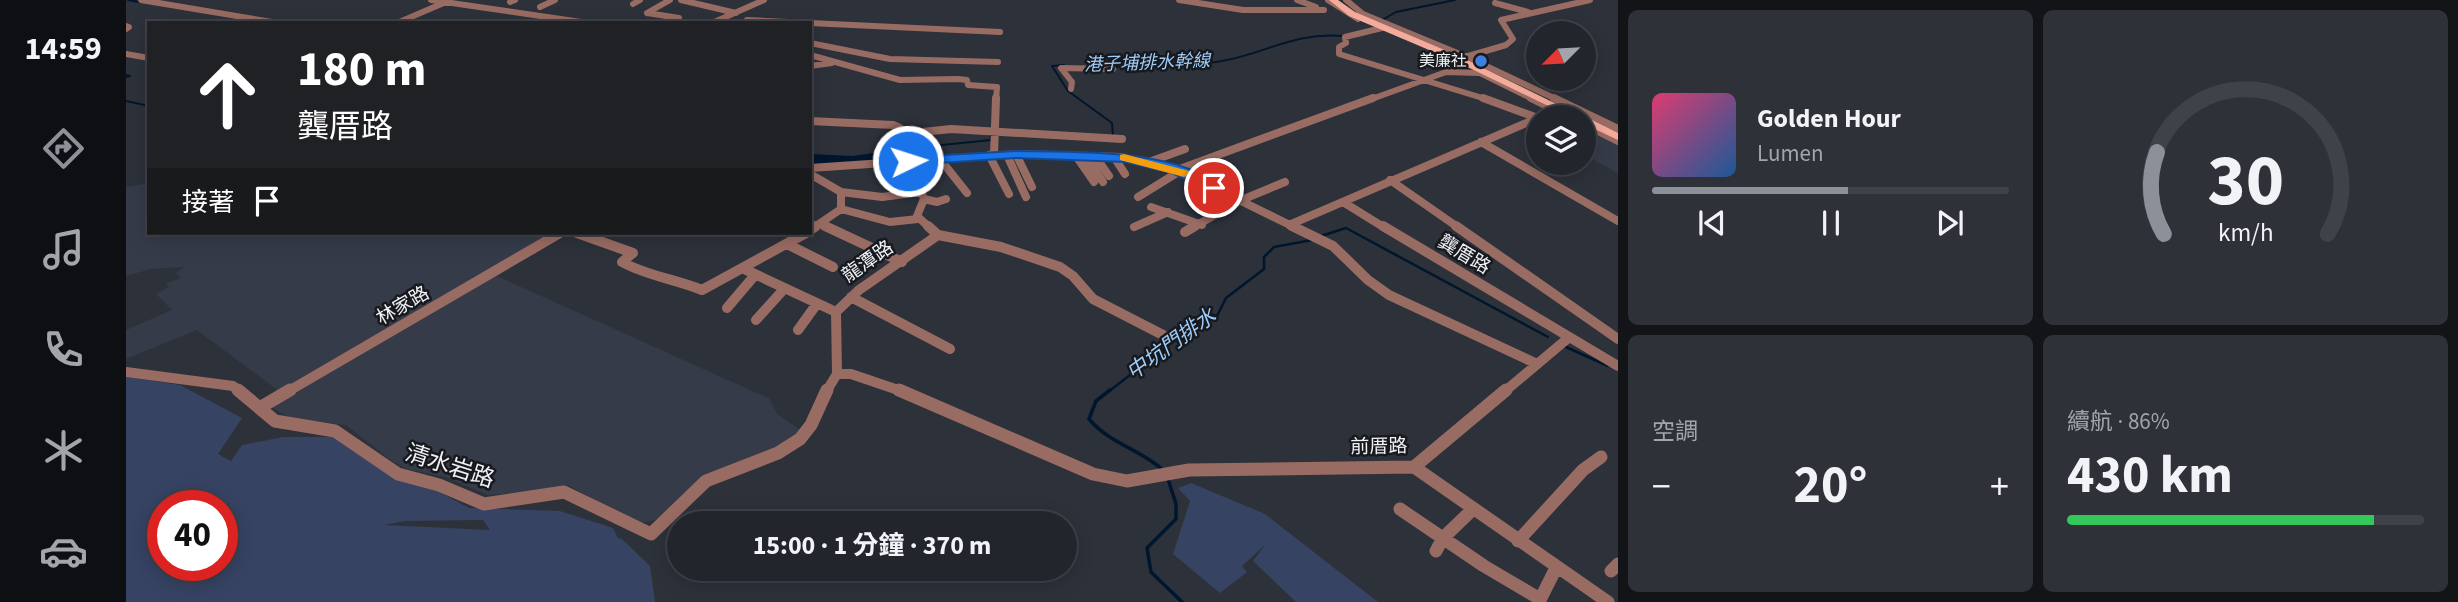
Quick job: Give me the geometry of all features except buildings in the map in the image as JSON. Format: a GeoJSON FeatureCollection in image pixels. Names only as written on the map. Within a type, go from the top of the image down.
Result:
{"type":"FeatureCollection","features":[{"type":"Feature","properties":{"kind":"main road"},"geometry":{"type":"LineString","coordinates":[[1333,0],[1355,14],[1517,83],[1553,105]]}},
{"type":"Feature","properties":{"kind":"main road"},"geometry":{"type":"LineString","coordinates":[[1340,0],[1355,14]]}},
{"type":"Feature","properties":{"kind":"main road"},"geometry":{"type":"LineString","coordinates":[[1460,58],[1552,105]]}},
{"type":"Feature","properties":{"kind":"main road"},"geometry":{"type":"LineString","coordinates":[[1596,125],[1618,135]]}},
{"type":"Feature","properties":{"kind":"street"},"geometry":{"type":"LineString","coordinates":[[141,0],[266,21]]}},
{"type":"Feature","properties":{"kind":"street"},"geometry":{"type":"LineString","coordinates":[[431,0],[574,21]]}},
{"type":"Feature","properties":{"kind":"street"},"geometry":{"type":"LineString","coordinates":[[465,5],[476,0]]}},
{"type":"Feature","properties":{"kind":"street"},"geometry":{"type":"LineString","coordinates":[[528,6],[555,0]]}},
{"type":"Feature","properties":{"kind":"street"},"geometry":{"type":"LineString","coordinates":[[633,4],[640,0]]}},
{"type":"Feature","properties":{"kind":"street"},"geometry":{"type":"LineString","coordinates":[[670,0],[648,13],[679,18]]}},
{"type":"Feature","properties":{"kind":"street"},"geometry":{"type":"LineString","coordinates":[[681,0],[735,14],[750,21]]}},
{"type":"Feature","properties":{"kind":"street"},"geometry":{"type":"LineString","coordinates":[[717,21],[764,0]]}},
{"type":"Feature","properties":{"kind":"street"},"geometry":{"type":"LineString","coordinates":[[1179,0],[1243,10],[1324,10],[1355,14]]}},
{"type":"Feature","properties":{"kind":"street"},"geometry":{"type":"LineString","coordinates":[[1297,0],[1324,10]]}},
{"type":"Feature","properties":{"kind":"street"},"geometry":{"type":"LineString","coordinates":[[1328,0],[1355,14]]}},
{"type":"Feature","properties":{"kind":"street"},"geometry":{"type":"LineString","coordinates":[[1346,0],[1355,14]]}},
{"type":"Feature","properties":{"kind":"street"},"geometry":{"type":"LineString","coordinates":[[1460,58],[1506,45],[1513,37],[1500,20],[1590,0]]}},
{"type":"Feature","properties":{"kind":"street"},"geometry":{"type":"LineString","coordinates":[[402,21],[449,1]]}},
{"type":"Feature","properties":{"kind":"street"},"geometry":{"type":"LineString","coordinates":[[1508,1],[1541,11]]}},
{"type":"Feature","properties":{"kind":"street"},"geometry":{"type":"LineString","coordinates":[[1495,3],[1531,13]]}},
{"type":"Feature","properties":{"kind":"street"},"geometry":{"type":"LineString","coordinates":[[657,21],[665,16]]}},
{"type":"Feature","properties":{"kind":"street"},"geometry":{"type":"LineString","coordinates":[[812,23],[1000,32]]}},
{"type":"Feature","properties":{"kind":"street"},"geometry":{"type":"LineString","coordinates":[[1380,25],[1354,38],[1342,35],[1346,43],[1339,47],[1339,54],[1419,82],[1500,103],[1526,113]]}},
{"type":"Feature","properties":{"kind":"street"},"geometry":{"type":"LineString","coordinates":[[812,43],[900,60],[998,62]]}},
{"type":"Feature","properties":{"kind":"street"},"geometry":{"type":"LineString","coordinates":[[126,54],[147,58]]}},
{"type":"Feature","properties":{"kind":"street"},"geometry":{"type":"LineString","coordinates":[[812,56],[900,80],[958,79],[967,80],[968,85],[997,87],[991,155],[1009,194]]}},
{"type":"Feature","properties":{"kind":"street"},"geometry":{"type":"LineString","coordinates":[[1460,58],[1479,73],[1551,105]]}},
{"type":"Feature","properties":{"kind":"street"},"geometry":{"type":"LineString","coordinates":[[812,66],[834,62]]}},
{"type":"Feature","properties":{"kind":"street"},"geometry":{"type":"LineString","coordinates":[[1071,89],[1072,82],[1061,68],[1113,69]]}},
{"type":"Feature","properties":{"kind":"street"},"geometry":{"type":"LineString","coordinates":[[1138,197],[1178,171],[1446,72],[1479,73]]}},
{"type":"Feature","properties":{"kind":"street"},"geometry":{"type":"LineString","coordinates":[[1517,83],[1618,135]]}},
{"type":"Feature","properties":{"kind":"street"},"geometry":{"type":"LineString","coordinates":[[812,121],[893,125],[967,193]]}},
{"type":"Feature","properties":{"kind":"street"},"geometry":{"type":"LineString","coordinates":[[1289,225],[1526,123]]}},
{"type":"Feature","properties":{"kind":"street"},"geometry":{"type":"LineString","coordinates":[[904,134],[951,129],[1122,139]]}},
{"type":"Feature","properties":{"kind":"street"},"geometry":{"type":"LineString","coordinates":[[1481,142],[1618,221]]}},
{"type":"Feature","properties":{"kind":"street"},"geometry":{"type":"LineString","coordinates":[[1149,162],[1185,149]]}},
{"type":"Feature","properties":{"kind":"street"},"geometry":{"type":"LineString","coordinates":[[1012,154],[1032,187]]}},
{"type":"Feature","properties":{"kind":"street"},"geometry":{"type":"LineString","coordinates":[[1012,154],[1026,197]]}},
{"type":"Feature","properties":{"kind":"street"},"geometry":{"type":"LineString","coordinates":[[812,168],[1012,154],[1114,157],[1149,162],[1178,171],[1316,238],[1338,250],[1368,281],[1388,295],[1535,363]]}},
{"type":"Feature","properties":{"kind":"street"},"geometry":{"type":"LineString","coordinates":[[1086,156],[1102,180]]}},
{"type":"Feature","properties":{"kind":"street"},"geometry":{"type":"LineString","coordinates":[[1114,157],[1125,174]]}},
{"type":"Feature","properties":{"kind":"street"},"geometry":{"type":"LineString","coordinates":[[918,219],[923,196],[915,174],[917,166],[931,160]]}},
{"type":"Feature","properties":{"kind":"street"},"geometry":{"type":"LineString","coordinates":[[812,175],[841,192],[882,197],[923,196],[937,202],[946,199]]}},
{"type":"Feature","properties":{"kind":"street"},"geometry":{"type":"LineString","coordinates":[[1390,180],[1618,339]]}},
{"type":"Feature","properties":{"kind":"street"},"geometry":{"type":"LineString","coordinates":[[1185,232],[1202,225],[1239,201],[1285,182]]}},
{"type":"Feature","properties":{"kind":"street"},"geometry":{"type":"LineString","coordinates":[[841,192],[841,209]]}},
{"type":"Feature","properties":{"kind":"street","name":"龔厝路"},"geometry":{"type":"LineString","coordinates":[[1343,202],[1567,339]]}},
{"type":"Feature","properties":{"kind":"street"},"geometry":{"type":"LineString","coordinates":[[812,230],[841,209],[893,220],[910,222],[918,219]]}},
{"type":"Feature","properties":{"kind":"street"},"geometry":{"type":"LineString","coordinates":[[1133,224],[1159,209],[1202,225]]}},
{"type":"Feature","properties":{"kind":"street"},"geometry":{"type":"LineString","coordinates":[[918,219],[938,234],[1040,258],[1073,276],[1093,299],[1163,335]]}},
{"type":"Feature","properties":{"kind":"street"},"geometry":{"type":"LineString","coordinates":[[821,224],[902,262]]}},
{"type":"Feature","properties":{"kind":"street","name":"龍潭路"},"geometry":{"type":"LineString","coordinates":[[837,374],[834,354],[841,326],[836,312],[851,297],[938,234]]}},
{"type":"Feature","properties":{"kind":"street","name":"林家路"},"geometry":{"type":"LineString","coordinates":[[261,407],[557,235]]}},
{"type":"Feature","properties":{"kind":"street"},"geometry":{"type":"LineString","coordinates":[[583,235],[633,253],[621,262],[642,273],[674,279],[702,290],[744,270],[803,235]]}},
{"type":"Feature","properties":{"kind":"street"},"geometry":{"type":"LineString","coordinates":[[787,244],[833,267]]}},
{"type":"Feature","properties":{"kind":"street"},"geometry":{"type":"LineString","coordinates":[[744,270],[836,312]]}},
{"type":"Feature","properties":{"kind":"street"},"geometry":{"type":"LineString","coordinates":[[727,308],[755,275]]}},
{"type":"Feature","properties":{"kind":"street"},"geometry":{"type":"LineString","coordinates":[[756,320],[784,289]]}},
{"type":"Feature","properties":{"kind":"street"},"geometry":{"type":"LineString","coordinates":[[851,297],[950,349]]}},
{"type":"Feature","properties":{"kind":"street"},"geometry":{"type":"LineString","coordinates":[[798,330],[816,304]]}},
{"type":"Feature","properties":{"kind":"street"},"geometry":{"type":"LineString","coordinates":[[1567,339],[1618,366]]}},
{"type":"Feature","properties":{"kind":"street","name":"前厝路"},"geometry":{"type":"LineString","coordinates":[[837,374],[851,374],[925,398],[1093,474],[1127,481],[1171,473],[1267,467],[1414,467],[1495,402],[1535,363],[1567,339]]}},
{"type":"Feature","properties":{"kind":"street","name":"清水岩路"},"geometry":{"type":"LineString","coordinates":[[126,372],[233,386],[275,421],[335,431],[398,474],[439,485],[484,504],[564,492],[651,534],[704,482],[772,457],[800,439],[809,428],[826,387],[837,374]]}},
{"type":"Feature","properties":{"kind":"street"},"geometry":{"type":"LineString","coordinates":[[1518,541],[1583,470],[1601,457]]}},
{"type":"Feature","properties":{"kind":"street"},"geometry":{"type":"LineString","coordinates":[[1414,467],[1472,510],[1608,602]]}},
{"type":"Feature","properties":{"kind":"street"},"geometry":{"type":"LineString","coordinates":[[1401,509],[1440,545],[1539,600],[1556,568]]}},
{"type":"Feature","properties":{"kind":"street"},"geometry":{"type":"LineString","coordinates":[[1440,545],[1472,510]]}},
{"type":"Feature","properties":{"kind":"shaded area"},"geometry":{"type":"Polygon","coordinates":[[[1596,134],[1618,145],[1618,173],[1596,161],[1596,134]]]}},
{"type":"Feature","properties":{"kind":"shaded area"},"geometry":{"type":"Polygon","coordinates":[[[913,147],[928,158],[812,166],[812,154],[853,156],[913,147]]]}},
{"type":"Feature","properties":{"kind":"shaded area"},"geometry":{"type":"Polygon","coordinates":[[[147,183],[147,235],[554,235],[497,276],[770,399],[777,414],[802,431],[790,443],[704,478],[656,520],[640,523],[624,517],[568,485],[533,492],[488,495],[445,477],[407,469],[392,461],[346,425],[290,418],[263,402],[279,391],[197,330],[126,359],[126,330],[172,310],[156,294],[169,287],[166,283],[181,278],[176,273],[184,267],[151,269],[126,276],[126,187],[147,183]]]}},
{"type":"Feature","properties":{"kind":"shaded area"},"geometry":{"type":"Polygon","coordinates":[[[126,377],[180,385],[242,418],[218,454],[231,461],[242,445],[283,437],[338,437],[469,508],[560,511],[613,528],[618,538],[650,566],[655,602],[126,602],[126,377]],[[483,520],[405,521],[384,525],[490,530],[483,520]]]}},
{"type":"Feature","properties":{"kind":"shaded area"},"geometry":{"type":"Polygon","coordinates":[[[1191,483],[1265,514],[1378,602],[1296,602],[1253,561],[1266,544],[1242,566],[1247,572],[1220,593],[1173,554],[1190,501],[1178,488],[1191,483]]]}},
{"type":"Feature","properties":{"kind":"waterway"},"geometry":{"type":"LineString","coordinates":[[128,0],[139,2]]}},
{"type":"Feature","properties":{"kind":"waterway","name":"港子埔排水幹線"},"geometry":{"type":"LineString","coordinates":[[1382,20],[1396,12],[1455,0]]}},
{"type":"Feature","properties":{"kind":"waterway","name":"港子埔排水幹線"},"geometry":{"type":"LineString","coordinates":[[1113,67],[1209,63],[1309,37],[1344,36]]}},
{"type":"Feature","properties":{"kind":"waterway","name":"港子埔排水幹線"},"geometry":{"type":"LineString","coordinates":[[1064,65],[1052,66],[1068,91],[1112,123],[1113,136]]}},
{"type":"Feature","properties":{"kind":"waterway"},"geometry":{"type":"LineString","coordinates":[[126,75],[130,76],[126,77]]}},
{"type":"Feature","properties":{"kind":"waterway"},"geometry":{"type":"LineString","coordinates":[[126,101],[147,106]]}},
{"type":"Feature","properties":{"kind":"waterway"},"geometry":{"type":"LineString","coordinates":[[922,147],[991,140],[990,132]]}},
{"type":"Feature","properties":{"kind":"waterway","name":"中坑門排水"},"geometry":{"type":"LineString","coordinates":[[1321,236],[1346,228],[1548,337]]}},
{"type":"Feature","properties":{"kind":"waterway","name":"中坑門排水"},"geometry":{"type":"LineString","coordinates":[[1108,392],[1209,314],[1217,316],[1226,298],[1264,269],[1264,257],[1274,247],[1312,240]]}},
{"type":"Feature","properties":{"kind":"waterway","name":"中坑門排水"},"geometry":{"type":"LineString","coordinates":[[1566,347],[1608,366]]}},
{"type":"Feature","properties":{"kind":"waterway","name":"中坑門排水"},"geometry":{"type":"LineString","coordinates":[[1110,390],[1096,401],[1089,419],[1106,435],[1163,470]]}},
{"type":"Feature","properties":{"kind":"waterway","name":"中坑門排水"},"geometry":{"type":"LineString","coordinates":[[1168,479],[1176,504],[1176,519],[1147,548],[1151,572],[1182,602]]}},
{"type":"Feature","properties":{"kind":"slow traffic"},"geometry":{"type":"LineString","coordinates":[[1124,158],[1157,164],[1184,174]]}},
{"type":"Feature","properties":{"kind":"place","name":"美廉社"},"geometry":{"type":"Point","coordinates":[1481,61]}},
{"type":"Feature","properties":{"kind":"route"},"geometry":{"type":"LineString","coordinates":[[908,161],[1016,154],[1126,158],[1177,170],[1214,188]]}}]}
